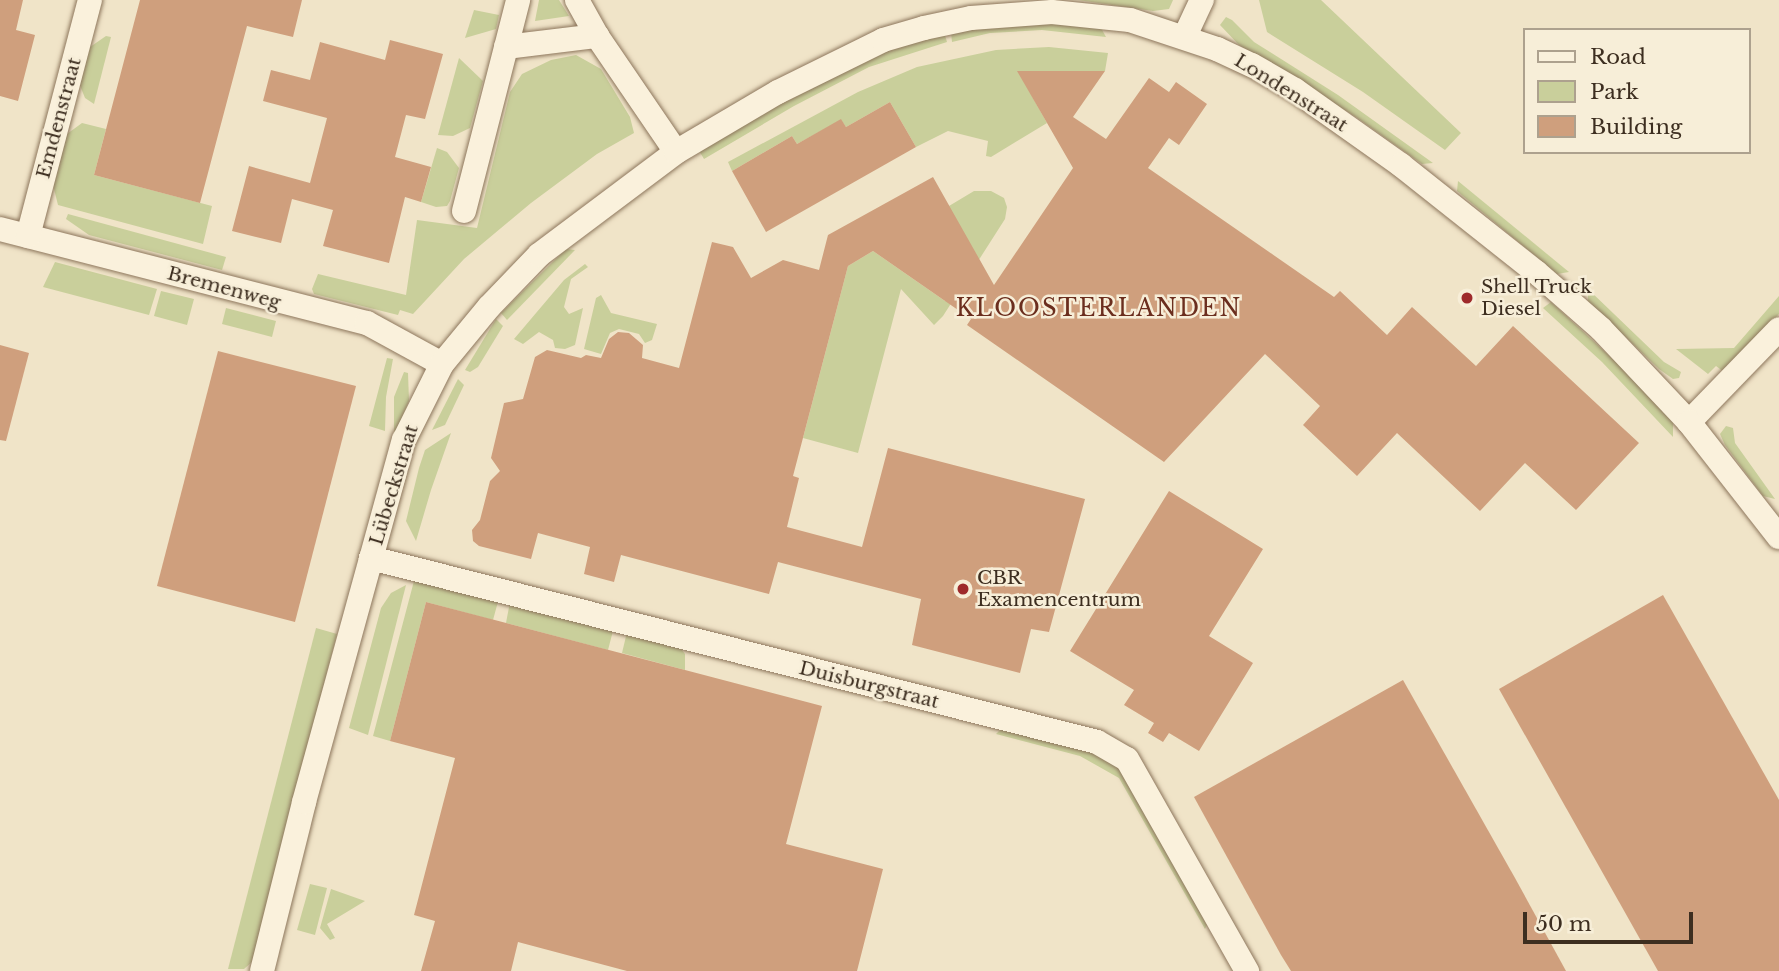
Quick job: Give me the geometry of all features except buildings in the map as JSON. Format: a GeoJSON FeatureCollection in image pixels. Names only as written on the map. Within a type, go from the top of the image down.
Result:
{"type":"FeatureCollection","features":[{"type":"Feature","properties":{"kind":"street","name":"Emdenstraat"},"geometry":{"type":"LineString","coordinates":[[28,236],[90,0]]}},
{"type":"Feature","properties":{"kind":"street"},"geometry":{"type":"LineString","coordinates":[[464,211],[519,0]]}},
{"type":"Feature","properties":{"kind":"street"},"geometry":{"type":"LineString","coordinates":[[577,0],[597,36],[676,152]]}},
{"type":"Feature","properties":{"kind":"street"},"geometry":{"type":"LineString","coordinates":[[1185,36],[1202,0]]}},
{"type":"Feature","properties":{"kind":"street","name":"Londenstraat"},"geometry":{"type":"LineString","coordinates":[[676,152],[778,92],[883,40],[924,28],[971,18],[1052,12],[1130,20],[1185,36],[1273,77],[1401,165],[1536,272],[1601,329],[1689,422],[1779,537]]}},
{"type":"Feature","properties":{"kind":"street"},"geometry":{"type":"LineString","coordinates":[[506,47],[597,36]]}},
{"type":"Feature","properties":{"kind":"street","name":"Lübeckstraat"},"geometry":{"type":"LineString","coordinates":[[262,971],[304,802],[404,440],[442,364],[489,307],[539,255],[676,152]]}},
{"type":"Feature","properties":{"kind":"street","name":"Bremenweg"},"geometry":{"type":"LineString","coordinates":[[0,229],[367,323],[442,364]]}},
{"type":"Feature","properties":{"kind":"street"},"geometry":{"type":"LineString","coordinates":[[1689,422],[1779,329]]}},
{"type":"Feature","properties":{"kind":"street","name":"Duisburgstraat"},"geometry":{"type":"LineString","coordinates":[[371,558],[1097,742],[1127,759],[1247,971]]}},
{"type":"Feature","properties":{"kind":"green space"},"geometry":{"type":"Polygon","coordinates":[[[539,0],[559,0],[569,16],[535,21],[539,0]]]}},
{"type":"Feature","properties":{"kind":"green space"},"geometry":{"type":"Polygon","coordinates":[[[1078,0],[1173,0],[1169,9],[1153,11],[1078,0]]]}},
{"type":"Feature","properties":{"kind":"green space"},"geometry":{"type":"Polygon","coordinates":[[[1259,0],[1321,0],[1461,133],[1445,150],[1363,92],[1267,32],[1259,0]]]}},
{"type":"Feature","properties":{"kind":"green space"},"geometry":{"type":"Polygon","coordinates":[[[474,10],[499,15],[496,29],[465,38],[474,10]]]}},
{"type":"Feature","properties":{"kind":"green space"},"geometry":{"type":"Polygon","coordinates":[[[1226,17],[1254,42],[1338,95],[1433,163],[1422,164],[1356,117],[1239,45],[1220,25],[1226,17]]]}},
{"type":"Feature","properties":{"kind":"green space"},"geometry":{"type":"Polygon","coordinates":[[[1055,22],[1101,28],[1106,37],[1042,30],[990,33],[952,42],[951,32],[1055,22]]]}},
{"type":"Feature","properties":{"kind":"green space"},"geometry":{"type":"Polygon","coordinates":[[[944,32],[947,42],[869,67],[794,106],[704,159],[698,149],[731,127],[870,56],[944,32]]]}},
{"type":"Feature","properties":{"kind":"green space"},"geometry":{"type":"Polygon","coordinates":[[[106,36],[111,37],[94,104],[85,98],[79,83],[90,47],[106,36]]]}},
{"type":"Feature","properties":{"kind":"green space"},"geometry":{"type":"Polygon","coordinates":[[[1049,47],[1108,53],[1105,71],[1018,71],[1047,123],[991,157],[986,156],[988,141],[948,131],[916,147],[890,102],[846,127],[841,120],[797,144],[792,136],[732,171],[728,162],[858,92],[917,67],[996,50],[1049,47]]]}},
{"type":"Feature","properties":{"kind":"green space"},"geometry":{"type":"Polygon","coordinates":[[[576,55],[601,69],[630,117],[634,133],[597,154],[531,203],[464,259],[413,314],[400,310],[398,315],[314,294],[312,289],[318,274],[406,295],[417,220],[477,228],[510,92],[522,74],[551,60],[576,55]]]}},
{"type":"Feature","properties":{"kind":"green space"},"geometry":{"type":"Polygon","coordinates":[[[459,58],[483,81],[470,128],[453,136],[438,135],[459,58]]]}},
{"type":"Feature","properties":{"kind":"green space"},"geometry":{"type":"Polygon","coordinates":[[[82,123],[106,129],[94,175],[212,206],[203,244],[58,205],[53,185],[67,134],[82,123]]]}},
{"type":"Feature","properties":{"kind":"green space"},"geometry":{"type":"Polygon","coordinates":[[[437,148],[447,152],[459,168],[450,201],[447,206],[436,207],[421,202],[437,148]]]}},
{"type":"Feature","properties":{"kind":"green space"},"geometry":{"type":"Polygon","coordinates":[[[1458,181],[1569,272],[1557,274],[1457,191],[1458,181]]]}},
{"type":"Feature","properties":{"kind":"green space"},"geometry":{"type":"Polygon","coordinates":[[[974,191],[991,191],[1004,198],[1007,207],[1005,219],[943,316],[934,325],[901,289],[858,453],[803,438],[848,266],[873,251],[945,301],[949,206],[974,191]]]}},
{"type":"Feature","properties":{"kind":"green space"},"geometry":{"type":"Polygon","coordinates":[[[68,214],[226,257],[222,270],[89,235],[66,219],[68,214]]]}},
{"type":"Feature","properties":{"kind":"green space"},"geometry":{"type":"Polygon","coordinates":[[[566,249],[575,250],[507,320],[501,313],[566,249]]]}},
{"type":"Feature","properties":{"kind":"green space"},"geometry":{"type":"Polygon","coordinates":[[[55,262],[157,289],[149,315],[43,287],[55,262]]]}},
{"type":"Feature","properties":{"kind":"green space"},"geometry":{"type":"Polygon","coordinates":[[[585,264],[588,267],[571,279],[564,307],[569,314],[583,308],[575,345],[565,349],[555,348],[553,340],[539,332],[523,344],[514,339],[564,280],[585,264]]]}},
{"type":"Feature","properties":{"kind":"green space"},"geometry":{"type":"Polygon","coordinates":[[[1588,289],[1664,362],[1681,372],[1679,378],[1673,379],[1659,369],[1588,301],[1588,289]]]}},
{"type":"Feature","properties":{"kind":"green space"},"geometry":{"type":"Polygon","coordinates":[[[161,291],[194,299],[187,325],[154,316],[161,291]]]}},
{"type":"Feature","properties":{"kind":"green space"},"geometry":{"type":"Polygon","coordinates":[[[601,295],[611,313],[657,324],[652,340],[645,343],[639,334],[619,329],[610,333],[601,354],[584,349],[596,298],[601,295]]]}},
{"type":"Feature","properties":{"kind":"green space"},"geometry":{"type":"Polygon","coordinates":[[[1779,296],[1779,314],[1724,372],[1716,366],[1708,374],[1676,349],[1734,348],[1779,296]]]}},
{"type":"Feature","properties":{"kind":"green space"},"geometry":{"type":"Polygon","coordinates":[[[1551,302],[1616,362],[1673,422],[1673,437],[1602,362],[1543,308],[1551,302]]]}},
{"type":"Feature","properties":{"kind":"green space"},"geometry":{"type":"Polygon","coordinates":[[[226,308],[276,321],[272,337],[222,324],[226,308]]]}},
{"type":"Feature","properties":{"kind":"green space"},"geometry":{"type":"Polygon","coordinates":[[[496,319],[503,326],[478,367],[470,372],[465,370],[496,319]]]}},
{"type":"Feature","properties":{"kind":"green space"},"geometry":{"type":"Polygon","coordinates":[[[387,358],[393,359],[386,397],[385,431],[369,426],[387,358]]]}},
{"type":"Feature","properties":{"kind":"green space"},"geometry":{"type":"Polygon","coordinates":[[[404,372],[408,373],[409,401],[394,437],[394,397],[404,372]]]}},
{"type":"Feature","properties":{"kind":"green space"},"geometry":{"type":"Polygon","coordinates":[[[458,379],[464,385],[445,425],[432,430],[458,379]]]}},
{"type":"Feature","properties":{"kind":"green space"},"geometry":{"type":"Polygon","coordinates":[[[1726,426],[1733,428],[1735,443],[1775,499],[1763,496],[1725,445],[1720,434],[1726,426]]]}},
{"type":"Feature","properties":{"kind":"green space"},"geometry":{"type":"Polygon","coordinates":[[[451,433],[416,541],[406,521],[419,468],[425,450],[451,433]]]}},
{"type":"Feature","properties":{"kind":"green space"},"geometry":{"type":"Polygon","coordinates":[[[414,581],[499,598],[493,620],[426,602],[390,741],[373,736],[414,581]]]}},
{"type":"Feature","properties":{"kind":"green space"},"geometry":{"type":"Polygon","coordinates":[[[406,585],[368,735],[349,728],[381,608],[391,593],[406,585]]]}},
{"type":"Feature","properties":{"kind":"green space"},"geometry":{"type":"Polygon","coordinates":[[[510,602],[614,627],[608,650],[506,623],[510,602]]]}},
{"type":"Feature","properties":{"kind":"green space"},"geometry":{"type":"Polygon","coordinates":[[[316,628],[337,634],[252,962],[244,969],[228,969],[316,628]]]}},
{"type":"Feature","properties":{"kind":"green space"},"geometry":{"type":"Polygon","coordinates":[[[627,632],[678,645],[685,654],[685,670],[622,653],[627,632]]]}},
{"type":"Feature","properties":{"kind":"green space"},"geometry":{"type":"Polygon","coordinates":[[[1001,729],[1102,756],[1121,768],[1209,921],[1205,929],[1119,778],[1080,756],[996,734],[1001,729]]]}},
{"type":"Feature","properties":{"kind":"green space"},"geometry":{"type":"Polygon","coordinates":[[[310,884],[327,888],[315,935],[297,930],[310,884]]]}},
{"type":"Feature","properties":{"kind":"green space"},"geometry":{"type":"Polygon","coordinates":[[[331,889],[365,901],[327,924],[335,938],[330,940],[320,928],[331,889]]]}},
{"type":"Feature","properties":{"kind":"place","name":"Shell Truck Diesel"},"geometry":{"type":"Point","coordinates":[1467,298]}},
{"type":"Feature","properties":{"kind":"place","name":"CBR Examencentrum"},"geometry":{"type":"Point","coordinates":[963,589]}},
{"type":"Feature","properties":{"kind":"district","name":"KLOOSTERLANDEN"},"geometry":{"type":"Point","coordinates":[1099,308]}}]}
